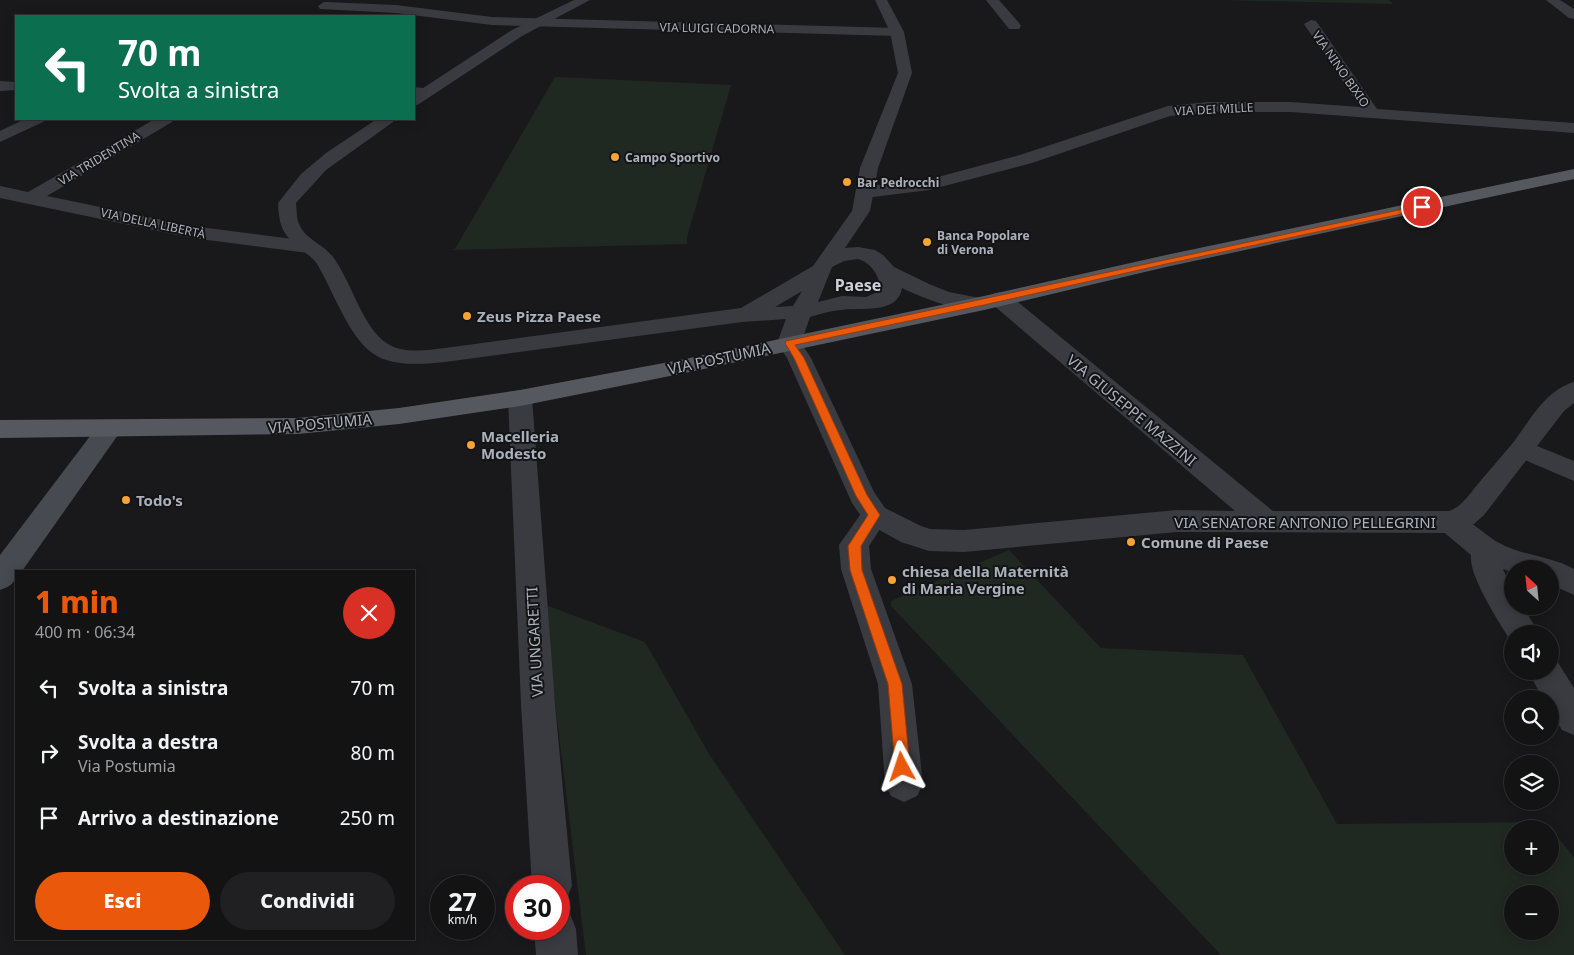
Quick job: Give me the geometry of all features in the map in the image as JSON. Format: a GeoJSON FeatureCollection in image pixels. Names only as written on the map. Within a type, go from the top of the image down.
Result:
{"type":"FeatureCollection","features":[{"type":"Feature","properties":{"kind":"main road","name":"VIA POSTUMIA"},"geometry":{"type":"LineString","coordinates":[[0,429],[298,426],[398,416],[520,398],[988,302],[1166,261],[1574,174]]}},
{"type":"Feature","properties":{"kind":"main road"},"geometry":{"type":"LineString","coordinates":[[0,578],[109,429]]}},
{"type":"Feature","properties":{"kind":"street"},"geometry":{"type":"LineString","coordinates":[[420,92],[517,33],[584,0]]}},
{"type":"Feature","properties":{"kind":"street"},"geometry":{"type":"LineString","coordinates":[[881,0],[896,32],[905,73],[869,168],[858,217],[823,267],[810,305],[789,343],[799,358],[862,496],[874,515],[854,546],[856,570],[895,684],[904,784]]}},
{"type":"Feature","properties":{"kind":"street"},"geometry":{"type":"LineString","coordinates":[[992,0],[1014,26]]}},
{"type":"Feature","properties":{"kind":"street"},"geometry":{"type":"LineString","coordinates":[[1552,0],[1574,15]]}},
{"type":"Feature","properties":{"kind":"street","name":"VIA LUIGI CADORNA"},"geometry":{"type":"LineString","coordinates":[[324,6],[396,9],[492,21],[896,32]]}},
{"type":"Feature","properties":{"kind":"street","name":"VIA NINO BIXIO"},"geometry":{"type":"LineString","coordinates":[[1311,24],[1372,113]]}},
{"type":"Feature","properties":{"kind":"street"},"geometry":{"type":"LineString","coordinates":[[0,86],[15,86]]}},
{"type":"Feature","properties":{"kind":"street","name":"VIA DEI MILLE"},"geometry":{"type":"LineString","coordinates":[[865,192],[907,189],[951,179],[1026,158],[1168,111],[1209,107],[1291,107],[1574,128]]}},
{"type":"Feature","properties":{"kind":"street"},"geometry":{"type":"LineString","coordinates":[[0,137],[35,120]]}},
{"type":"Feature","properties":{"kind":"street","name":"VIA TRIDENTINA"},"geometry":{"type":"LineString","coordinates":[[33,198],[164,120]]}},
{"type":"Feature","properties":{"kind":"street"},"geometry":{"type":"LineString","coordinates":[[386,120],[327,161],[297,187],[287,203],[290,226],[308,246],[324,259],[367,336],[380,350],[396,355],[415,357],[810,305],[866,304],[879,301],[888,296],[887,275]]}},
{"type":"Feature","properties":{"kind":"street","name":"VIA DELLA LIBERTÀ"},"geometry":{"type":"LineString","coordinates":[[0,192],[192,232],[308,246]]}},
{"type":"Feature","properties":{"kind":"street"},"geometry":{"type":"LineString","coordinates":[[858,217],[878,251],[887,275],[893,300],[883,323]]}},
{"type":"Feature","properties":{"kind":"street"},"geometry":{"type":"LineString","coordinates":[[742,315],[784,293],[847,253],[866,254],[887,275],[946,299],[988,302]]}},
{"type":"Feature","properties":{"kind":"street"},"geometry":{"type":"LineString","coordinates":[[823,267],[822,286],[834,300],[842,303]]}},
{"type":"Feature","properties":{"kind":"street","name":"VIA GIUSEPPE MAZZINI"},"geometry":{"type":"LineString","coordinates":[[988,302],[1266,521]]}},
{"type":"Feature","properties":{"kind":"street"},"geometry":{"type":"LineString","coordinates":[[810,305],[848,331]]}},
{"type":"Feature","properties":{"kind":"street","name":"VIA SENATORE ANTONIO PELLEGRINI"},"geometry":{"type":"LineString","coordinates":[[874,515],[911,534],[929,540],[964,541],[1177,521],[1450,522],[1464,517],[1474,508],[1522,449],[1554,405],[1574,390]]}},
{"type":"Feature","properties":{"kind":"street","name":"VIA UNGARETTI"},"geometry":{"type":"LineString","coordinates":[[520,398],[538,704],[551,875]]}},
{"type":"Feature","properties":{"kind":"street"},"geometry":{"type":"LineString","coordinates":[[1522,449],[1574,472]]}},
{"type":"Feature","properties":{"kind":"street"},"geometry":{"type":"LineString","coordinates":[[1450,522],[1487,551],[1509,560]]}},
{"type":"Feature","properties":{"kind":"street"},"geometry":{"type":"LineString","coordinates":[[1487,551],[1485,563],[1499,594],[1518,625]]}},
{"type":"Feature","properties":{"kind":"street"},"geometry":{"type":"LineString","coordinates":[[1559,575],[1574,583]]}},
{"type":"Feature","properties":{"kind":"street"},"geometry":{"type":"LineString","coordinates":[[1550,680],[1574,720]]}},
{"type":"Feature","properties":{"kind":"street"},"geometry":{"type":"LineString","coordinates":[[556,940],[557,955]]}},
{"type":"Feature","properties":{"kind":"shaded area"},"geometry":{"type":"Polygon","coordinates":[[[1222,0],[1389,0],[1393,4],[1222,0]]]}},
{"type":"Feature","properties":{"kind":"shaded area"},"geometry":{"type":"Polygon","coordinates":[[[555,77],[731,85],[687,237],[687,244],[451,250],[455,249],[555,77]]]}},
{"type":"Feature","properties":{"kind":"shaded area"},"geometry":{"type":"Polygon","coordinates":[[[1009,550],[1101,648],[1243,655],[1337,824],[1504,822],[1504,875],[1559,875],[1559,839],[1574,857],[1574,955],[1221,955],[891,606],[891,601],[1009,550]]]}},
{"type":"Feature","properties":{"kind":"shaded area"},"geometry":{"type":"Polygon","coordinates":[[[543,604],[645,642],[709,754],[845,955],[586,955],[543,604]]]}},
{"type":"Feature","properties":{"kind":"place","name":"Campo Sportivo"},"geometry":{"type":"Point","coordinates":[615,157]}},
{"type":"Feature","properties":{"kind":"place","name":"Bar Pedrocchi"},"geometry":{"type":"Point","coordinates":[847,182]}},
{"type":"Feature","properties":{"kind":"place","name":"Banca Popolare di Verona"},"geometry":{"type":"Point","coordinates":[927,242]}},
{"type":"Feature","properties":{"kind":"place","name":"Zeus Pizza Paese"},"geometry":{"type":"Point","coordinates":[467,316]}},
{"type":"Feature","properties":{"kind":"place","name":"Macelleria Modesto"},"geometry":{"type":"Point","coordinates":[471,445]}},
{"type":"Feature","properties":{"kind":"place","name":"Todo's"},"geometry":{"type":"Point","coordinates":[126,500]}},
{"type":"Feature","properties":{"kind":"place","name":"Comune di Paese"},"geometry":{"type":"Point","coordinates":[1131,542]}},
{"type":"Feature","properties":{"kind":"place","name":"chiesa della Maternità di Maria Vergine"},"geometry":{"type":"Point","coordinates":[892,580]}},
{"type":"Feature","properties":{"kind":"district","name":"Paese"},"geometry":{"type":"Point","coordinates":[858,285]}},
{"type":"Feature","properties":{"kind":"route"},"geometry":{"type":"LineString","coordinates":[[902,767],[895,684],[856,570],[854,546],[874,515],[862,496],[799,358],[789,343],[984,303],[1166,261],[1422,207]]}}]}
